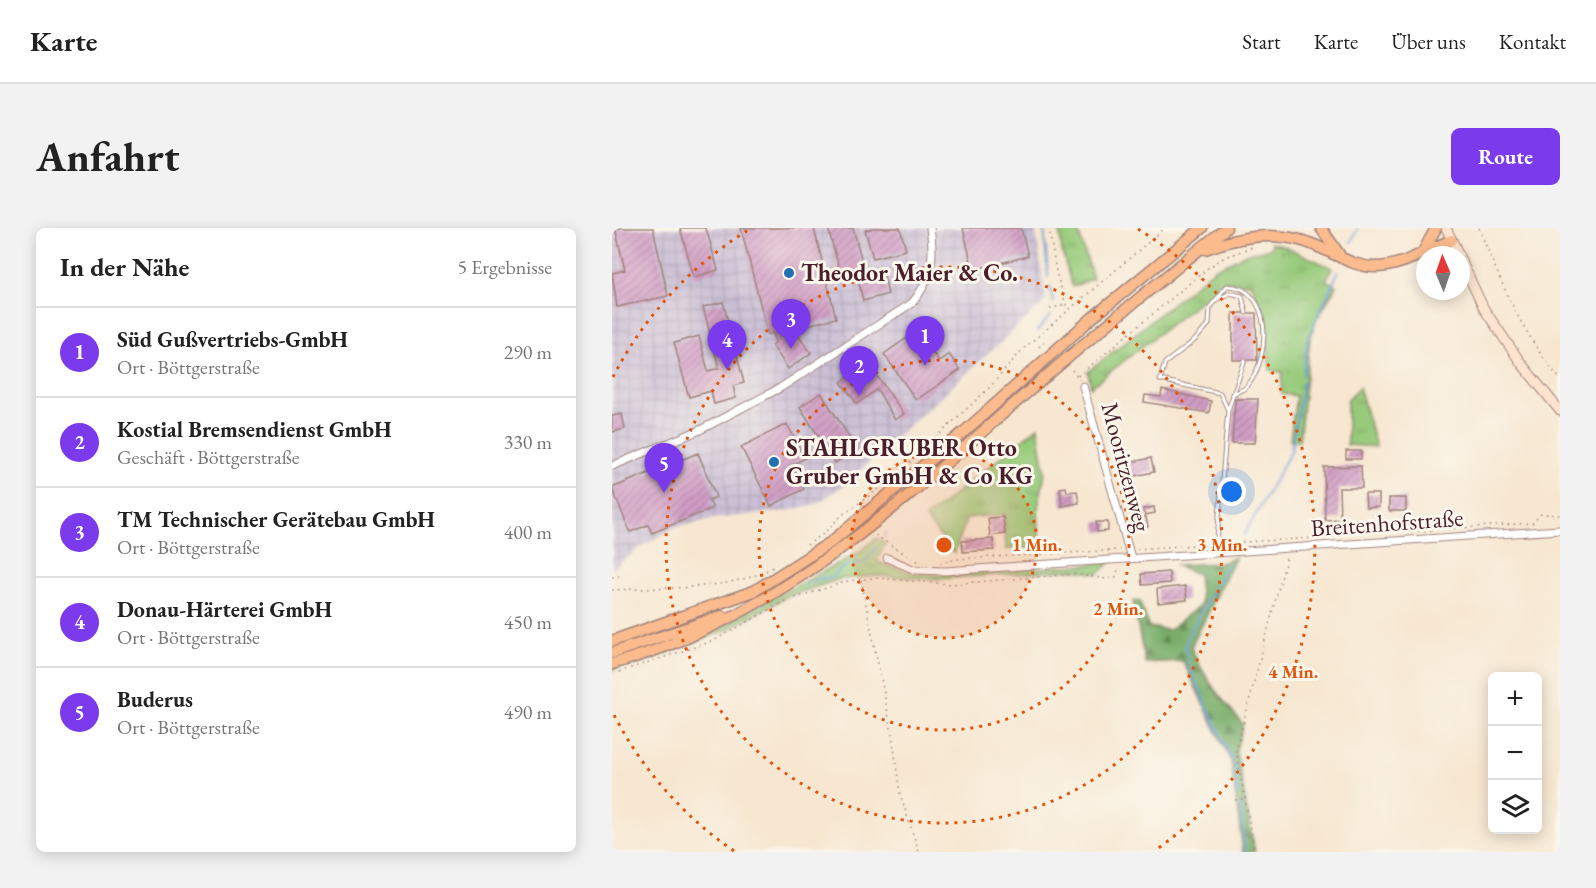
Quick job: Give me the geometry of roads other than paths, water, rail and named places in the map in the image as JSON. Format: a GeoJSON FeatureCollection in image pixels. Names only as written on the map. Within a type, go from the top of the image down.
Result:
{"type":"FeatureCollection","features":[{"type":"Feature","properties":{"kind":"highway"},"geometry":{"type":"LineString","coordinates":[[612,664],[722,624],[861,519],[1092,318],[1202,228]]}},
{"type":"Feature","properties":{"kind":"highway"},"geometry":{"type":"LineString","coordinates":[[612,653],[678,632],[756,597],[818,565],[894,509],[1044,378],[1226,228]]}},
{"type":"Feature","properties":{"kind":"highway"},"geometry":{"type":"LineString","coordinates":[[1321,228],[1334,250],[1346,260]]}},
{"type":"Feature","properties":{"kind":"highway"},"geometry":{"type":"LineString","coordinates":[[1426,246],[1436,228]]}},
{"type":"Feature","properties":{"kind":"highway"},"geometry":{"type":"LineString","coordinates":[[1194,254],[1228,241],[1254,235],[1284,236],[1308,243],[1346,260],[1372,267],[1388,265],[1416,254]]}},
{"type":"Feature","properties":{"kind":"highway"},"geometry":{"type":"LineString","coordinates":[[1436,246],[1451,240]]}},
{"type":"Feature","properties":{"kind":"highway"},"geometry":{"type":"LineString","coordinates":[[612,641],[756,597]]}},
{"type":"Feature","properties":{"kind":"main road"},"geometry":{"type":"LineString","coordinates":[[1446,228],[1454,246]]}},
{"type":"Feature","properties":{"kind":"main road"},"geometry":{"type":"LineString","coordinates":[[1470,279],[1484,309],[1521,363],[1560,411]]}},
{"type":"Feature","properties":{"kind":"street"},"geometry":{"type":"LineString","coordinates":[[612,466],[700,430],[783,387],[912,303],[923,291],[929,276],[933,258],[930,228]]}},
{"type":"Feature","properties":{"kind":"street","name":"Mooritzenweg"},"geometry":{"type":"LineString","coordinates":[[1083,386],[1131,558]]}},
{"type":"Feature","properties":{"kind":"street","name":"Breitenhofstraße"},"geometry":{"type":"LineString","coordinates":[[887,558],[902,566],[930,570],[1560,530]]}},
{"type":"Feature","properties":{"kind":"lane"},"geometry":{"type":"LineString","coordinates":[[1228,410],[1220,393],[1160,380],[1165,363],[1196,340],[1209,324],[1210,307],[1227,286],[1240,287],[1252,294],[1263,321],[1262,360],[1247,387],[1232,394]]}},
{"type":"Feature","properties":{"kind":"lane"},"geometry":{"type":"LineString","coordinates":[[1215,300],[1230,293],[1242,296],[1246,313]]}},
{"type":"Feature","properties":{"kind":"lane"},"geometry":{"type":"LineString","coordinates":[[1216,552],[1228,410],[1245,360]]}},
{"type":"Feature","properties":{"kind":"waterway"},"geometry":{"type":"LineString","coordinates":[[1044,228],[1048,277]]}},
{"type":"Feature","properties":{"kind":"waterway"},"geometry":{"type":"LineString","coordinates":[[1351,242],[1358,228]]}},
{"type":"Feature","properties":{"kind":"waterway"},"geometry":{"type":"LineString","coordinates":[[1303,375],[1308,338],[1338,272]]}},
{"type":"Feature","properties":{"kind":"waterway"},"geometry":{"type":"LineString","coordinates":[[1050,286],[1053,302]]}},
{"type":"Feature","properties":{"kind":"waterway"},"geometry":{"type":"LineString","coordinates":[[1037,331],[1051,315]]}},
{"type":"Feature","properties":{"kind":"waterway"},"geometry":{"type":"LineString","coordinates":[[1244,535],[1291,451],[1303,381]]}},
{"type":"Feature","properties":{"kind":"waterway"},"geometry":{"type":"LineString","coordinates":[[885,537],[886,532]]}},
{"type":"Feature","properties":{"kind":"waterway"},"geometry":{"type":"LineString","coordinates":[[806,586],[819,578],[831,578],[847,565],[865,562],[877,547]]}},
{"type":"Feature","properties":{"kind":"waterway"},"geometry":{"type":"LineString","coordinates":[[1228,564],[1192,628],[1185,646],[1188,663],[1234,765],[1238,794]]}},
{"type":"Feature","properties":{"kind":"waterway"},"geometry":{"type":"LineString","coordinates":[[1240,805],[1245,852]]}},
{"type":"Feature","properties":{"kind":"place","name":"Theodor Maier & Co."},"geometry":{"type":"Point","coordinates":[789,273]}},
{"type":"Feature","properties":{"kind":"place","name":"TM Technischer Gerätebau GmbH"},"geometry":{"type":"Point","coordinates":[791,349]}},
{"type":"Feature","properties":{"kind":"place","name":"Süd Gußvertriebs-GmbH"},"geometry":{"type":"Point","coordinates":[925,366]}},
{"type":"Feature","properties":{"kind":"place","name":"Donau-Härterei GmbH"},"geometry":{"type":"Point","coordinates":[727,370]}},
{"type":"Feature","properties":{"kind":"place","name":"Kostial Bremsendienst GmbH"},"geometry":{"type":"Point","coordinates":[859,396]}},
{"type":"Feature","properties":{"kind":"place","name":"STAHLGRUBER Otto Gruber GmbH & Co KG"},"geometry":{"type":"Point","coordinates":[774,462]}},
{"type":"Feature","properties":{"kind":"place","name":"Buderus"},"geometry":{"type":"Point","coordinates":[664,493]}}]}
